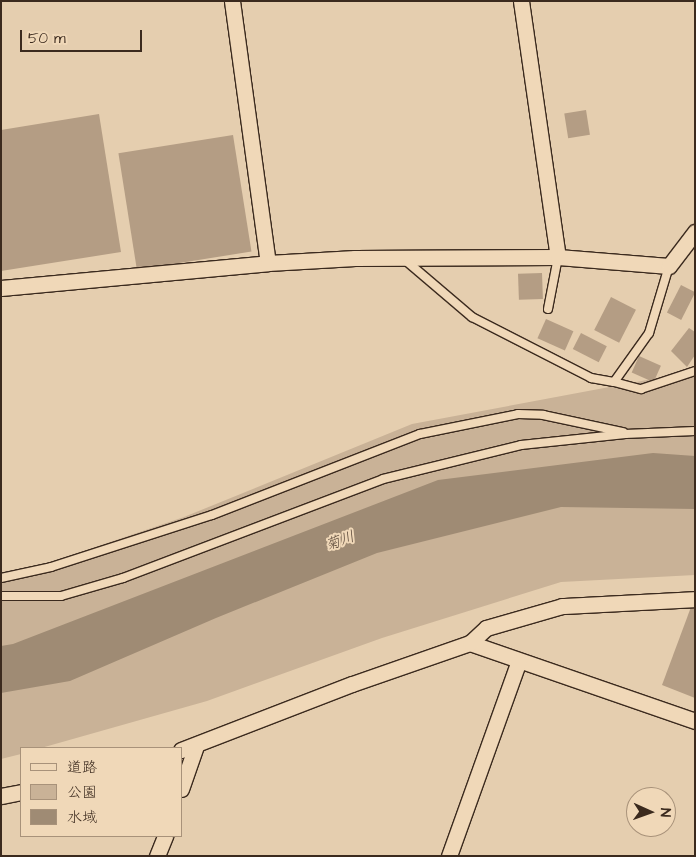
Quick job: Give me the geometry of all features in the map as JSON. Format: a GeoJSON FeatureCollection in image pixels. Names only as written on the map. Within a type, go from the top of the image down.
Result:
{"type":"FeatureCollection","features":[{"type":"Feature","properties":{"kind":"street"},"geometry":{"type":"LineString","coordinates":[[232,1],[268,263]]}},
{"type":"Feature","properties":{"kind":"street"},"geometry":{"type":"LineString","coordinates":[[521,1],[558,257]]}},
{"type":"Feature","properties":{"kind":"street"},"geometry":{"type":"LineString","coordinates":[[1,288],[268,263],[401,257],[558,257],[669,266],[695,232]]}},
{"type":"Feature","properties":{"kind":"street"},"geometry":{"type":"LineString","coordinates":[[182,750],[196,746],[352,684],[470,642],[486,628],[562,606],[695,599]]}},
{"type":"Feature","properties":{"kind":"street"},"geometry":{"type":"LineString","coordinates":[[470,642],[519,661],[695,721]]}},
{"type":"Feature","properties":{"kind":"street"},"geometry":{"type":"LineString","coordinates":[[449,856],[519,661]]}},
{"type":"Feature","properties":{"kind":"street"},"geometry":{"type":"LineString","coordinates":[[182,786],[196,746]]}},
{"type":"Feature","properties":{"kind":"street"},"geometry":{"type":"LineString","coordinates":[[1,796],[20,792]]}},
{"type":"Feature","properties":{"kind":"street"},"geometry":{"type":"LineString","coordinates":[[157,856],[164,837]]}},
{"type":"Feature","properties":{"kind":"lane"},"geometry":{"type":"LineString","coordinates":[[401,257],[472,317],[591,378],[641,389],[695,371]]}},
{"type":"Feature","properties":{"kind":"lane"},"geometry":{"type":"LineString","coordinates":[[548,308],[558,257]]}},
{"type":"Feature","properties":{"kind":"lane"},"geometry":{"type":"LineString","coordinates":[[614,382],[649,332],[669,266]]}},
{"type":"Feature","properties":{"kind":"lane"},"geometry":{"type":"LineString","coordinates":[[1,578],[51,567],[212,516],[420,434],[518,414],[543,415],[632,434]]}},
{"type":"Feature","properties":{"kind":"lane"},"geometry":{"type":"LineString","coordinates":[[1,596],[61,596],[123,578],[383,479],[521,445],[632,434],[695,431]]}},
{"type":"Feature","properties":{"kind":"green space"},"geometry":{"type":"Polygon","coordinates":[[[695,371],[695,575],[561,582],[382,638],[207,701],[45,747],[20,747],[20,754],[1,759],[1,579],[184,517],[412,424],[695,371]]]}},
{"type":"Feature","properties":{"kind":"water","name":"菊川"},"geometry":{"type":"Polygon","coordinates":[[[653,453],[695,456],[695,509],[561,507],[377,553],[216,618],[70,681],[1,693],[1,646],[13,644],[438,480],[653,453]]]}},
{"type":"Feature","properties":{"kind":"building"},"geometry":{"type":"Polygon","coordinates":[[[586,110],[590,135],[568,138],[564,113],[586,110]]]}},
{"type":"Feature","properties":{"kind":"building"},"geometry":{"type":"Polygon","coordinates":[[[99,114],[121,252],[1,271],[1,130],[99,114]]]}},
{"type":"Feature","properties":{"kind":"building"},"geometry":{"type":"Polygon","coordinates":[[[233,135],[251,252],[137,270],[118,153],[233,135]]]}},
{"type":"Feature","properties":{"kind":"building"},"geometry":{"type":"Polygon","coordinates":[[[542,273],[543,299],[519,300],[518,274],[542,273]]]}},
{"type":"Feature","properties":{"kind":"building"},"geometry":{"type":"Polygon","coordinates":[[[681,285],[695,292],[681,320],[667,313],[681,285]]]}},
{"type":"Feature","properties":{"kind":"building"},"geometry":{"type":"Polygon","coordinates":[[[611,297],[636,310],[619,343],[594,330],[611,297]]]}},
{"type":"Feature","properties":{"kind":"building"},"geometry":{"type":"Polygon","coordinates":[[[546,319],[573,331],[565,350],[537,338],[546,319]]]}},
{"type":"Feature","properties":{"kind":"building"},"geometry":{"type":"Polygon","coordinates":[[[689,328],[695,332],[695,355],[687,367],[671,351],[689,328]]]}},
{"type":"Feature","properties":{"kind":"building"},"geometry":{"type":"Polygon","coordinates":[[[581,333],[607,346],[599,362],[573,349],[581,333]]]}},
{"type":"Feature","properties":{"kind":"building"},"geometry":{"type":"Polygon","coordinates":[[[639,356],[661,366],[654,382],[632,372],[639,356]]]}},
{"type":"Feature","properties":{"kind":"building"},"geometry":{"type":"Polygon","coordinates":[[[691,607],[695,608],[695,698],[662,685],[691,607]]]}}]}
